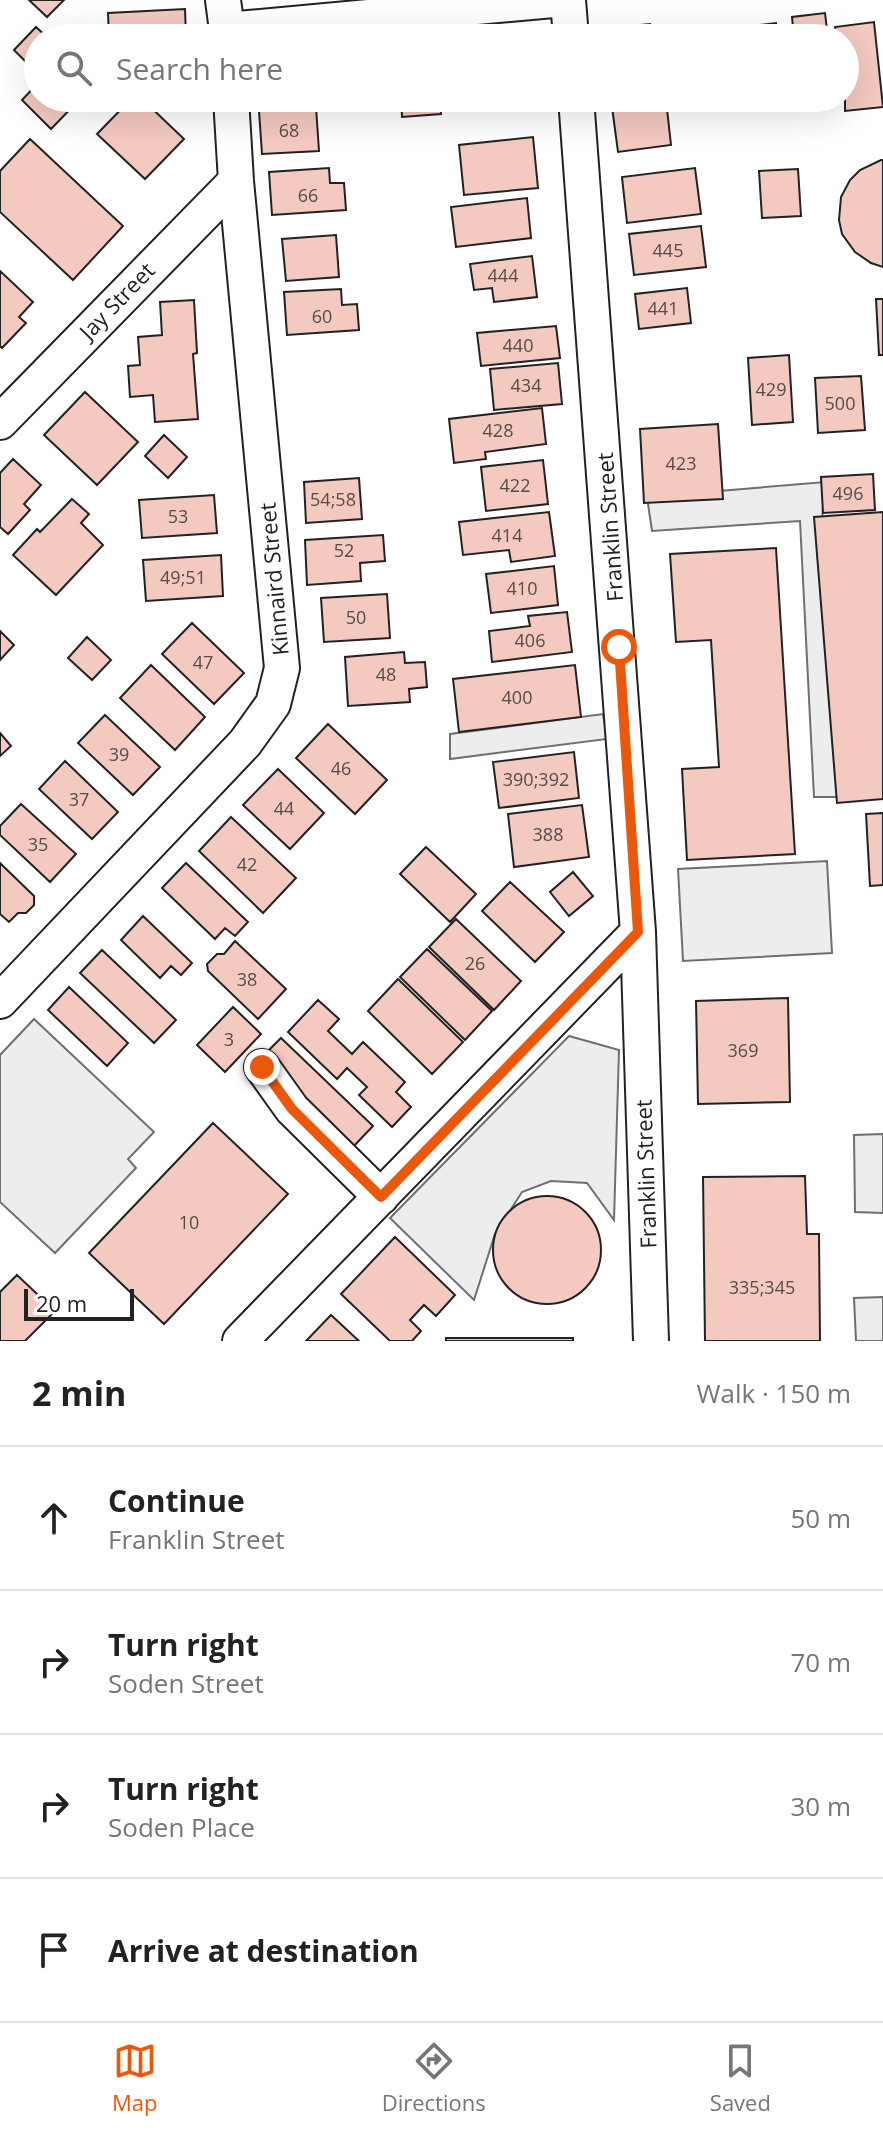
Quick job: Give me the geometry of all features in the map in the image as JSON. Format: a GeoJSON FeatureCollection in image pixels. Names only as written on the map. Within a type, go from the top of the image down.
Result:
{"type":"FeatureCollection","features":[{"type":"Feature","properties":{"kind":"street"},"geometry":{"type":"LineString","coordinates":[[226,23],[553,0]]}},
{"type":"Feature","properties":{"kind":"street"},"geometry":{"type":"LineString","coordinates":[[568,0],[570,24]]}},
{"type":"Feature","properties":{"kind":"street","name":"Kinnaird Street"},"geometry":{"type":"LineString","coordinates":[[0,1001],[245,743],[273,704],[282,668],[232,112]]}},
{"type":"Feature","properties":{"kind":"street","name":"Franklin Street"},"geometry":{"type":"LineString","coordinates":[[577,112],[638,932],[651,1341]]}},
{"type":"Feature","properties":{"kind":"street","name":"Jay Street"},"geometry":{"type":"LineString","coordinates":[[0,422],[236,181]]}},
{"type":"Feature","properties":{"kind":"street"},"geometry":{"type":"LineString","coordinates":[[240,1341],[638,932]]}},
{"type":"Feature","properties":{"kind":"street"},"geometry":{"type":"LineString","coordinates":[[262,1067],[292,1109],[381,1197]]}},
{"type":"Feature","properties":{"kind":"shaded area"},"geometry":{"type":"Polygon","coordinates":[[[825,482],[822,520],[837,797],[814,797],[800,521],[652,531],[647,497],[825,482]]]}},
{"type":"Feature","properties":{"kind":"shaded area"},"geometry":{"type":"Polygon","coordinates":[[[603,714],[607,739],[450,759],[450,734],[603,714]]]}},
{"type":"Feature","properties":{"kind":"shaded area"},"geometry":{"type":"Polygon","coordinates":[[[827,861],[832,953],[683,961],[678,869],[827,861]]]}},
{"type":"Feature","properties":{"kind":"shaded area"},"geometry":{"type":"Polygon","coordinates":[[[34,1019],[154,1132],[128,1159],[136,1168],[55,1253],[0,1202],[0,1055],[34,1019]]]}},
{"type":"Feature","properties":{"kind":"shaded area"},"geometry":{"type":"Polygon","coordinates":[[[569,1036],[619,1050],[614,1220],[587,1183],[551,1181],[522,1192],[495,1234],[474,1300],[390,1218],[569,1036]]]}},
{"type":"Feature","properties":{"kind":"shaded area"},"geometry":{"type":"Polygon","coordinates":[[[883,1134],[883,1213],[855,1212],[854,1135],[883,1134]]]}},
{"type":"Feature","properties":{"kind":"shaded area"},"geometry":{"type":"Polygon","coordinates":[[[883,1297],[883,1341],[856,1341],[854,1298],[883,1297]]]}},
{"type":"Feature","properties":{"kind":"building"},"geometry":{"type":"Polygon","coordinates":[[[29,0],[64,0],[47,17],[29,0]]]}},
{"type":"Feature","properties":{"kind":"building"},"geometry":{"type":"Polygon","coordinates":[[[185,9],[186,24],[108,24],[108,13],[185,9]]]}},
{"type":"Feature","properties":{"kind":"building"},"geometry":{"type":"Polygon","coordinates":[[[825,13],[826,24],[793,24],[792,17],[825,13]]]}},
{"type":"Feature","properties":{"kind":"building"},"geometry":{"type":"Polygon","coordinates":[[[874,22],[883,107],[859,110],[858,24],[874,22]]]}},
{"type":"Feature","properties":{"kind":"building"},"geometry":{"type":"Polygon","coordinates":[[[24,40],[24,60],[14,50],[24,40]]]}},
{"type":"Feature","properties":{"kind":"building"},"geometry":{"type":"Polygon","coordinates":[[[34,112],[67,112],[51,129],[34,112]]]}},
{"type":"Feature","properties":{"kind":"building"},"geometry":{"type":"Polygon","coordinates":[[[118,112],[156,112],[184,139],[145,179],[97,134],[118,112]]]}},
{"type":"Feature","properties":{"kind":"building"},"geometry":{"type":"Polygon","coordinates":[[[259,112],[316,112],[319,151],[262,154],[259,112]]]}},
{"type":"Feature","properties":{"kind":"building"},"geometry":{"type":"Polygon","coordinates":[[[402,112],[441,112],[441,114],[402,117],[402,112]]]}},
{"type":"Feature","properties":{"kind":"building"},"geometry":{"type":"Polygon","coordinates":[[[613,112],[667,112],[671,145],[618,152],[613,112]]]}},
{"type":"Feature","properties":{"kind":"building"},"geometry":{"type":"Polygon","coordinates":[[[533,137],[538,188],[464,195],[459,145],[533,137]]]}},
{"type":"Feature","properties":{"kind":"building"},"geometry":{"type":"Polygon","coordinates":[[[30,139],[123,226],[73,280],[0,212],[0,171],[30,139]]]}},
{"type":"Feature","properties":{"kind":"building"},"geometry":{"type":"Polygon","coordinates":[[[881,160],[883,267],[855,252],[842,234],[839,220],[841,197],[850,180],[860,170],[881,160]]]}},
{"type":"Feature","properties":{"kind":"building"},"geometry":{"type":"Polygon","coordinates":[[[329,168],[330,183],[344,183],[346,210],[272,215],[269,172],[329,168]]]}},
{"type":"Feature","properties":{"kind":"building"},"geometry":{"type":"Polygon","coordinates":[[[695,168],[701,214],[627,223],[622,177],[695,168]]]}},
{"type":"Feature","properties":{"kind":"building"},"geometry":{"type":"Polygon","coordinates":[[[798,169],[801,216],[762,218],[759,171],[798,169]]]}},
{"type":"Feature","properties":{"kind":"building"},"geometry":{"type":"Polygon","coordinates":[[[527,198],[531,238],[456,247],[451,207],[527,198]]]}},
{"type":"Feature","properties":{"kind":"building"},"geometry":{"type":"Polygon","coordinates":[[[701,226],[706,267],[634,275],[629,234],[701,226]]]}},
{"type":"Feature","properties":{"kind":"building"},"geometry":{"type":"Polygon","coordinates":[[[336,235],[339,277],[286,281],[282,239],[336,235]]]}},
{"type":"Feature","properties":{"kind":"building"},"geometry":{"type":"Polygon","coordinates":[[[532,256],[537,297],[494,302],[492,288],[474,290],[470,264],[532,256]]]}},
{"type":"Feature","properties":{"kind":"building"},"geometry":{"type":"Polygon","coordinates":[[[0,271],[33,302],[19,317],[26,323],[2,348],[0,346],[0,271]]]}},
{"type":"Feature","properties":{"kind":"building"},"geometry":{"type":"Polygon","coordinates":[[[687,288],[691,323],[639,329],[635,294],[687,288]]]}},
{"type":"Feature","properties":{"kind":"building"},"geometry":{"type":"Polygon","coordinates":[[[341,289],[342,305],[357,304],[359,330],[287,335],[284,292],[341,289]]]}},
{"type":"Feature","properties":{"kind":"building"},"geometry":{"type":"Polygon","coordinates":[[[876,299],[883,299],[883,355],[879,355],[876,299]]]}},
{"type":"Feature","properties":{"kind":"building"},"geometry":{"type":"Polygon","coordinates":[[[194,300],[197,353],[193,354],[198,419],[155,422],[153,395],[130,397],[128,366],[140,365],[138,337],[162,335],[160,302],[194,300]]]}},
{"type":"Feature","properties":{"kind":"building"},"geometry":{"type":"Polygon","coordinates":[[[556,326],[560,358],[481,366],[477,333],[556,326]]]}},
{"type":"Feature","properties":{"kind":"building"},"geometry":{"type":"Polygon","coordinates":[[[789,355],[793,422],[752,425],[748,358],[789,355]]]}},
{"type":"Feature","properties":{"kind":"building"},"geometry":{"type":"Polygon","coordinates":[[[558,363],[562,404],[494,410],[490,369],[558,363]]]}},
{"type":"Feature","properties":{"kind":"building"},"geometry":{"type":"Polygon","coordinates":[[[861,376],[865,430],[818,433],[815,378],[861,376]]]}},
{"type":"Feature","properties":{"kind":"building"},"geometry":{"type":"Polygon","coordinates":[[[85,392],[138,442],[97,485],[44,435],[85,392]]]}},
{"type":"Feature","properties":{"kind":"building"},"geometry":{"type":"Polygon","coordinates":[[[542,408],[546,444],[485,452],[486,459],[454,463],[449,419],[542,408]]]}},
{"type":"Feature","properties":{"kind":"building"},"geometry":{"type":"Polygon","coordinates":[[[718,424],[723,499],[644,503],[640,429],[718,424]]]}},
{"type":"Feature","properties":{"kind":"building"},"geometry":{"type":"Polygon","coordinates":[[[164,435],[187,457],[168,478],[145,456],[164,435]]]}},
{"type":"Feature","properties":{"kind":"building"},"geometry":{"type":"Polygon","coordinates":[[[13,459],[41,485],[24,504],[30,510],[8,534],[0,527],[0,473],[13,459]]]}},
{"type":"Feature","properties":{"kind":"building"},"geometry":{"type":"Polygon","coordinates":[[[543,460],[548,504],[486,511],[481,467],[543,460]]]}},
{"type":"Feature","properties":{"kind":"building"},"geometry":{"type":"Polygon","coordinates":[[[873,474],[875,510],[823,513],[821,477],[873,474]]]}},
{"type":"Feature","properties":{"kind":"building"},"geometry":{"type":"Polygon","coordinates":[[[359,478],[362,519],[306,523],[304,482],[359,478]]]}},
{"type":"Feature","properties":{"kind":"building"},"geometry":{"type":"Polygon","coordinates":[[[214,495],[217,533],[142,538],[139,500],[214,495]]]}},
{"type":"Feature","properties":{"kind":"building"},"geometry":{"type":"Polygon","coordinates":[[[72,499],[89,514],[81,523],[103,545],[56,595],[13,555],[72,499]]]}},
{"type":"Feature","properties":{"kind":"building"},"geometry":{"type":"Polygon","coordinates":[[[549,512],[555,556],[511,562],[509,550],[463,555],[459,522],[549,512]]]}},
{"type":"Feature","properties":{"kind":"building"},"geometry":{"type":"Polygon","coordinates":[[[883,512],[883,799],[837,803],[814,517],[883,512]]]}},
{"type":"Feature","properties":{"kind":"building"},"geometry":{"type":"Polygon","coordinates":[[[383,535],[385,561],[360,563],[361,581],[307,585],[305,540],[383,535]]]}},
{"type":"Feature","properties":{"kind":"building"},"geometry":{"type":"Polygon","coordinates":[[[776,548],[795,854],[687,860],[682,769],[719,767],[711,640],[676,642],[670,554],[776,548]]]}},
{"type":"Feature","properties":{"kind":"building"},"geometry":{"type":"Polygon","coordinates":[[[221,555],[223,596],[146,601],[143,560],[221,555]]]}},
{"type":"Feature","properties":{"kind":"building"},"geometry":{"type":"Polygon","coordinates":[[[554,566],[558,605],[491,613],[486,574],[554,566]]]}},
{"type":"Feature","properties":{"kind":"building"},"geometry":{"type":"Polygon","coordinates":[[[387,594],[390,638],[324,642],[321,598],[387,594]]]}},
{"type":"Feature","properties":{"kind":"building"},"geometry":{"type":"Polygon","coordinates":[[[567,612],[572,652],[492,662],[489,631],[530,626],[528,616],[567,612]]]}},
{"type":"Feature","properties":{"kind":"building"},"geometry":{"type":"Polygon","coordinates":[[[192,623],[244,673],[214,704],[162,654],[192,623]]]}},
{"type":"Feature","properties":{"kind":"building"},"geometry":{"type":"Polygon","coordinates":[[[0,631],[14,645],[0,660],[0,631]]]}},
{"type":"Feature","properties":{"kind":"building"},"geometry":{"type":"Polygon","coordinates":[[[87,637],[111,660],[92,680],[68,658],[87,637]]]}},
{"type":"Feature","properties":{"kind":"building"},"geometry":{"type":"Polygon","coordinates":[[[404,652],[405,663],[425,662],[427,687],[409,689],[410,702],[348,706],[345,657],[404,652]]]}},
{"type":"Feature","properties":{"kind":"building"},"geometry":{"type":"Polygon","coordinates":[[[151,665],[205,717],[175,750],[120,698],[151,665]]]}},
{"type":"Feature","properties":{"kind":"building"},"geometry":{"type":"Polygon","coordinates":[[[575,665],[581,717],[459,732],[453,679],[575,665]]]}},
{"type":"Feature","properties":{"kind":"building"},"geometry":{"type":"Polygon","coordinates":[[[105,715],[160,767],[133,795],[78,743],[105,715]]]}},
{"type":"Feature","properties":{"kind":"building"},"geometry":{"type":"Polygon","coordinates":[[[328,724],[387,780],[355,814],[296,758],[328,724]]]}},
{"type":"Feature","properties":{"kind":"building"},"geometry":{"type":"Polygon","coordinates":[[[0,733],[11,746],[0,756],[0,733]]]}},
{"type":"Feature","properties":{"kind":"building"},"geometry":{"type":"Polygon","coordinates":[[[574,752],[579,798],[499,808],[493,762],[574,752]]]}},
{"type":"Feature","properties":{"kind":"building"},"geometry":{"type":"Polygon","coordinates":[[[65,761],[118,812],[92,839],[39,789],[65,761]]]}},
{"type":"Feature","properties":{"kind":"building"},"geometry":{"type":"Polygon","coordinates":[[[278,769],[324,813],[290,849],[243,805],[278,769]]]}},
{"type":"Feature","properties":{"kind":"building"},"geometry":{"type":"Polygon","coordinates":[[[21,804],[76,854],[50,882],[0,835],[0,826],[21,804]]]}},
{"type":"Feature","properties":{"kind":"building"},"geometry":{"type":"Polygon","coordinates":[[[582,805],[589,857],[514,867],[508,814],[582,805]]]}},
{"type":"Feature","properties":{"kind":"building"},"geometry":{"type":"Polygon","coordinates":[[[883,813],[883,885],[870,886],[866,814],[883,813]]]}},
{"type":"Feature","properties":{"kind":"building"},"geometry":{"type":"Polygon","coordinates":[[[231,817],[296,878],[263,913],[199,851],[231,817]]]}},
{"type":"Feature","properties":{"kind":"building"},"geometry":{"type":"Polygon","coordinates":[[[426,847],[476,894],[450,922],[400,874],[426,847]]]}},
{"type":"Feature","properties":{"kind":"building"},"geometry":{"type":"Polygon","coordinates":[[[0,863],[34,896],[34,905],[9,922],[0,914],[0,863]]]}},
{"type":"Feature","properties":{"kind":"building"},"geometry":{"type":"Polygon","coordinates":[[[186,863],[248,922],[235,936],[225,928],[215,939],[162,888],[186,863]]]}},
{"type":"Feature","properties":{"kind":"building"},"geometry":{"type":"Polygon","coordinates":[[[573,872],[593,896],[569,916],[550,892],[573,872]]]}},
{"type":"Feature","properties":{"kind":"building"},"geometry":{"type":"Polygon","coordinates":[[[510,882],[564,932],[535,962],[482,911],[510,882]]]}},
{"type":"Feature","properties":{"kind":"building"},"geometry":{"type":"Polygon","coordinates":[[[143,916],[192,963],[181,975],[171,966],[160,978],[121,940],[143,916]]]}},
{"type":"Feature","properties":{"kind":"building"},"geometry":{"type":"Polygon","coordinates":[[[456,919],[521,981],[494,1010],[429,947],[456,919]]]}},
{"type":"Feature","properties":{"kind":"building"},"geometry":{"type":"Polygon","coordinates":[[[235,941],[286,989],[258,1019],[208,971],[207,964],[217,954],[224,954],[235,941]]]}},
{"type":"Feature","properties":{"kind":"building"},"geometry":{"type":"Polygon","coordinates":[[[427,949],[492,1011],[465,1040],[400,977],[427,949]]]}},
{"type":"Feature","properties":{"kind":"building"},"geometry":{"type":"Polygon","coordinates":[[[102,950],[176,1020],[154,1043],[80,973],[102,950]]]}},
{"type":"Feature","properties":{"kind":"building"},"geometry":{"type":"Polygon","coordinates":[[[398,979],[463,1042],[432,1074],[368,1011],[398,979]]]}},
{"type":"Feature","properties":{"kind":"building"},"geometry":{"type":"Polygon","coordinates":[[[69,987],[128,1043],[107,1066],[48,1010],[69,987]]]}},
{"type":"Feature","properties":{"kind":"building"},"geometry":{"type":"Polygon","coordinates":[[[788,998],[790,1102],[698,1104],[696,1001],[788,998]]]}},
{"type":"Feature","properties":{"kind":"building"},"geometry":{"type":"Polygon","coordinates":[[[318,1000],[339,1019],[328,1031],[352,1054],[363,1042],[405,1082],[396,1092],[411,1107],[392,1127],[359,1095],[367,1087],[347,1068],[337,1079],[288,1032],[318,1000]]]}},
{"type":"Feature","properties":{"kind":"building"},"geometry":{"type":"Polygon","coordinates":[[[233,1007],[261,1034],[225,1072],[197,1045],[233,1007]]]}},
{"type":"Feature","properties":{"kind":"building"},"geometry":{"type":"Polygon","coordinates":[[[281,1038],[373,1126],[351,1149],[301,1101],[305,1098],[262,1057],[281,1038]]]}},
{"type":"Feature","properties":{"kind":"building"},"geometry":{"type":"Polygon","coordinates":[[[213,1123],[288,1194],[164,1324],[89,1253],[213,1123]]]}},
{"type":"Feature","properties":{"kind":"building"},"geometry":{"type":"Polygon","coordinates":[[[805,1176],[807,1234],[819,1234],[820,1341],[705,1341],[703,1177],[805,1176]]]}},
{"type":"Feature","properties":{"kind":"building"},"geometry":{"type":"Polygon","coordinates":[[[547,1196],[568,1200],[585,1212],[597,1229],[601,1250],[597,1271],[585,1288],[568,1300],[547,1304],[526,1300],[509,1288],[497,1271],[493,1250],[497,1229],[509,1212],[526,1200],[547,1196]]]}},
{"type":"Feature","properties":{"kind":"building"},"geometry":{"type":"Polygon","coordinates":[[[395,1237],[455,1295],[436,1316],[424,1305],[410,1320],[421,1331],[412,1341],[390,1341],[341,1294],[395,1237]]]}},
{"type":"Feature","properties":{"kind":"building"},"geometry":{"type":"Polygon","coordinates":[[[17,1275],[55,1311],[25,1341],[0,1341],[0,1292],[17,1275]]]}},
{"type":"Feature","properties":{"kind":"building"},"geometry":{"type":"Polygon","coordinates":[[[331,1315],[359,1341],[306,1341],[331,1315]]]}},
{"type":"Feature","properties":{"kind":"building"},"geometry":{"type":"Polygon","coordinates":[[[446,1338],[573,1338],[573,1341],[446,1341],[446,1338]]]}},
{"type":"Feature","properties":{"kind":"route"},"geometry":{"type":"LineString","coordinates":[[262,1067],[292,1109],[381,1197],[638,932],[619,647]]}}]}
